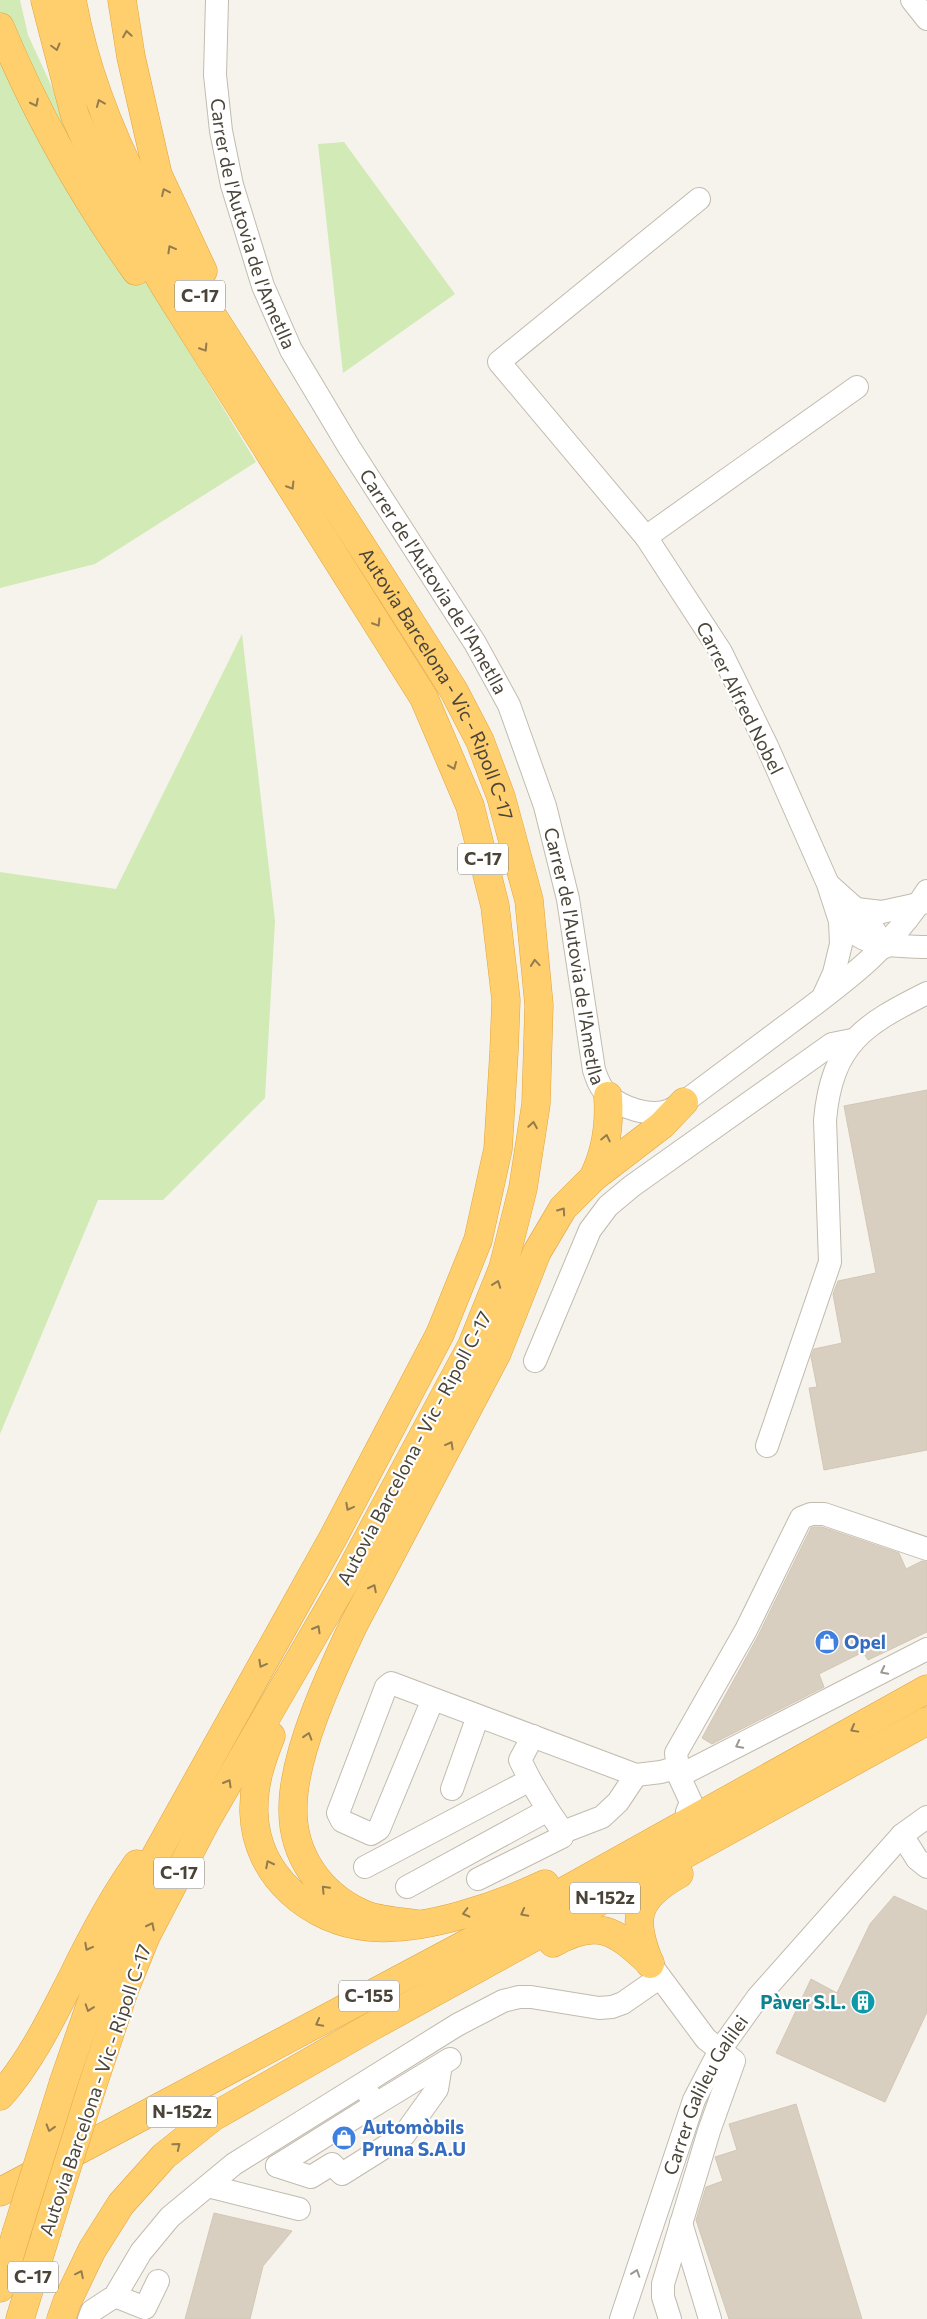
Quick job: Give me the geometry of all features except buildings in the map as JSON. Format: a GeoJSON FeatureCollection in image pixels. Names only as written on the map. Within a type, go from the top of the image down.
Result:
{"type":"FeatureCollection","features":[{"type":"Feature","properties":{"kind":"highway","name":"Autovia Barcelona - Vic - Ripoll C-17"},"geometry":{"type":"LineString","coordinates":[[0,2288],[64,2081],[104,1963],[151,1864],[334,1536],[440,1334],[454,1302],[478,1240],[498,1149],[506,1000],[495,906],[470,806],[424,698],[178,307],[111,195],[75,116],[45,0]]}},
{"type":"Feature","properties":{"kind":"highway","name":"Autovia Barcelona - Vic - Ripoll C-17"},"geometry":{"type":"LineString","coordinates":[[20,2319],[92,2086],[125,1988],[146,1936],[206,1821],[348,1575],[472,1345],[486,1315],[503,1268],[521,1197],[536,1104],[539,1004],[529,900],[501,797],[480,741],[454,691],[377,569],[180,266],[132,178],[94,89],[72,0]]}},
{"type":"Feature","properties":{"kind":"highway"},"geometry":{"type":"LineString","coordinates":[[122,0],[131,57],[158,175],[208,282],[345,496],[377,569]]}},
{"type":"Feature","properties":{"kind":"highway"},"geometry":{"type":"LineString","coordinates":[[0,27],[18,71],[83,190],[148,288],[178,307]]}},
{"type":"Feature","properties":{"kind":"highway"},"geometry":{"type":"LineString","coordinates":[[593,1178],[601,1162],[608,1134],[608,1096]]}},
{"type":"Feature","properties":{"kind":"highway"},"geometry":{"type":"LineString","coordinates":[[417,1924],[363,1914],[327,1892],[312,1875],[301,1851],[293,1809],[296,1784],[316,1711],[353,1626],[497,1353],[537,1252],[563,1208],[593,1178],[662,1125],[684,1102]]}},
{"type":"Feature","properties":{"kind":"highway"},"geometry":{"type":"LineString","coordinates":[[293,1671],[284,1710],[258,1767],[254,1814],[259,1840],[276,1876],[290,1892],[308,1907],[347,1924],[372,1927],[417,1924],[488,1907],[518,1896],[575,1870],[686,1812],[734,1795],[927,1689]]}},
{"type":"Feature","properties":{"kind":"highway","name":"N-152z"},"geometry":{"type":"LineString","coordinates":[[0,2207],[290,2057],[342,2034],[380,2021],[927,1721]]}},
{"type":"Feature","properties":{"kind":"highway"},"geometry":{"type":"LineString","coordinates":[[655,1971],[642,1944],[639,1916],[645,1900],[660,1885],[744,1837],[804,1798],[841,1768]]}},
{"type":"Feature","properties":{"kind":"highway"},"geometry":{"type":"LineString","coordinates":[[0,2096],[13,2082],[53,2016],[115,1895],[200,1774]]}},
{"type":"Feature","properties":{"kind":"highway","name":"C-155"},"geometry":{"type":"LineString","coordinates":[[0,2192],[476,1939],[734,1795]]}},
{"type":"Feature","properties":{"kind":"highway"},"geometry":{"type":"LineString","coordinates":[[61,2319],[66,2302],[92,2250],[122,2204],[164,2156],[213,2117],[380,2021],[434,2002],[484,1981],[563,1938],[580,1931],[623,1924],[639,1916]]}},
{"type":"Feature","properties":{"kind":"highway"},"geometry":{"type":"LineString","coordinates":[[600,1929],[617,1935],[655,1971]]}},
{"type":"Feature","properties":{"kind":"street","name":"Carrer de l'Autovia de l'Ametlla"},"geometry":{"type":"LineString","coordinates":[[216,0],[215,75],[221,130],[232,185],[263,286],[296,358],[349,447],[475,643],[509,705],[548,816],[568,899],[594,1070],[608,1096],[619,1103],[645,1112],[669,1111],[684,1102],[822,998],[885,947],[925,899]]}},
{"type":"Feature","properties":{"kind":"street"},"geometry":{"type":"LineString","coordinates":[[912,0],[927,19]]}},
{"type":"Feature","properties":{"kind":"street","name":"Carrer Alfred Nobel"},"geometry":{"type":"LineString","coordinates":[[699,199],[499,362],[646,537],[721,652],[767,746],[828,884],[848,915],[872,925],[885,947]]}},
{"type":"Feature","properties":{"kind":"street"},"geometry":{"type":"LineString","coordinates":[[646,537],[858,387]]}},
{"type":"Feature","properties":{"kind":"street"},"geometry":{"type":"LineString","coordinates":[[822,998],[834,973],[848,915],[882,912],[925,899]]}},
{"type":"Feature","properties":{"kind":"street"},"geometry":{"type":"LineString","coordinates":[[885,947],[927,947]]}},
{"type":"Feature","properties":{"kind":"street"},"geometry":{"type":"LineString","coordinates":[[767,1446],[830,1262],[825,1120],[827,1098],[833,1078],[852,1040],[883,1017],[927,993]]}},
{"type":"Feature","properties":{"kind":"street"},"geometry":{"type":"LineString","coordinates":[[535,1361],[590,1230],[608,1206],[632,1186],[832,1044],[852,1040]]}},
{"type":"Feature","properties":{"kind":"street"},"geometry":{"type":"LineString","coordinates":[[686,1812],[691,1802],[678,1771],[676,1753],[746,1630],[801,1518],[811,1514],[824,1514],[927,1548]]}},
{"type":"Feature","properties":{"kind":"street"},"geometry":{"type":"LineString","coordinates":[[433,1699],[379,1829],[371,1834],[342,1821],[338,1813],[386,1687],[391,1683],[636,1775],[678,1771],[927,1649]]}},
{"type":"Feature","properties":{"kind":"street"},"geometry":{"type":"LineString","coordinates":[[452,1789],[478,1716]]}},
{"type":"Feature","properties":{"kind":"street"},"geometry":{"type":"LineString","coordinates":[[478,1879],[562,1838],[563,1832],[530,1780],[520,1760],[533,1736]]}},
{"type":"Feature","properties":{"kind":"street"},"geometry":{"type":"LineString","coordinates":[[563,1832],[602,1818],[618,1802],[636,1775]]}},
{"type":"Feature","properties":{"kind":"street"},"geometry":{"type":"LineString","coordinates":[[365,1867],[530,1780]]}},
{"type":"Feature","properties":{"kind":"street"},"geometry":{"type":"LineString","coordinates":[[408,1887],[548,1810]]}},
{"type":"Feature","properties":{"kind":"street","name":"Carrer Galileu Galilei"},"geometry":{"type":"LineString","coordinates":[[621,2319],[694,2100],[720,2050],[758,1996],[902,1835],[927,1817]]}},
{"type":"Feature","properties":{"kind":"street"},"geometry":{"type":"LineString","coordinates":[[902,1835],[917,1859],[927,1867]]}},
{"type":"Feature","properties":{"kind":"street"},"geometry":{"type":"LineString","coordinates":[[89,2319],[92,2311],[115,2296],[141,2252],[170,2217],[234,2164],[457,2025],[503,2002],[532,1996],[592,2007],[612,2007],[623,2003],[655,1971],[706,2039],[733,2059],[734,2063],[709,2131],[663,2284],[663,2297],[670,2319]]}},
{"type":"Feature","properties":{"kind":"street"},"geometry":{"type":"LineString","coordinates":[[446,2062],[437,2089],[404,2135],[342,2174],[332,2164],[312,2176],[277,2166],[376,2104],[446,2062]]}},
{"type":"Feature","properties":{"kind":"street"},"geometry":{"type":"LineString","coordinates":[[362,2084],[376,2104]]}},
{"type":"Feature","properties":{"kind":"street"},"geometry":{"type":"LineString","coordinates":[[208,2186],[299,2210]]}},
{"type":"Feature","properties":{"kind":"street"},"geometry":{"type":"LineString","coordinates":[[681,2223],[710,2319]]}},
{"type":"Feature","properties":{"kind":"street"},"geometry":{"type":"LineString","coordinates":[[115,2296],[145,2308],[158,2281]]}},
{"type":"Feature","properties":{"kind":"green space"},"geometry":{"type":"Polygon","coordinates":[[[0,0],[20,0],[28,35],[126,248],[256,462],[95,564],[0,588],[0,0]]]}},
{"type":"Feature","properties":{"kind":"green space"},"geometry":{"type":"Polygon","coordinates":[[[344,142],[455,294],[343,373],[318,144],[344,142]]]}},
{"type":"Feature","properties":{"kind":"green space"},"geometry":{"type":"Polygon","coordinates":[[[242,634],[275,921],[265,1098],[163,1200],[98,1200],[0,1434],[0,872],[116,889],[242,634]]]}},
{"type":"Feature","properties":{"kind":"place","name":"Opel"},"geometry":{"type":"Point","coordinates":[827,1642]}},
{"type":"Feature","properties":{"kind":"place","name":"Pàver S.L."},"geometry":{"type":"Point","coordinates":[863,2002]}},
{"type":"Feature","properties":{"kind":"place","name":"Automòbils Pruna S.A.U"},"geometry":{"type":"Point","coordinates":[344,2138]}}]}
